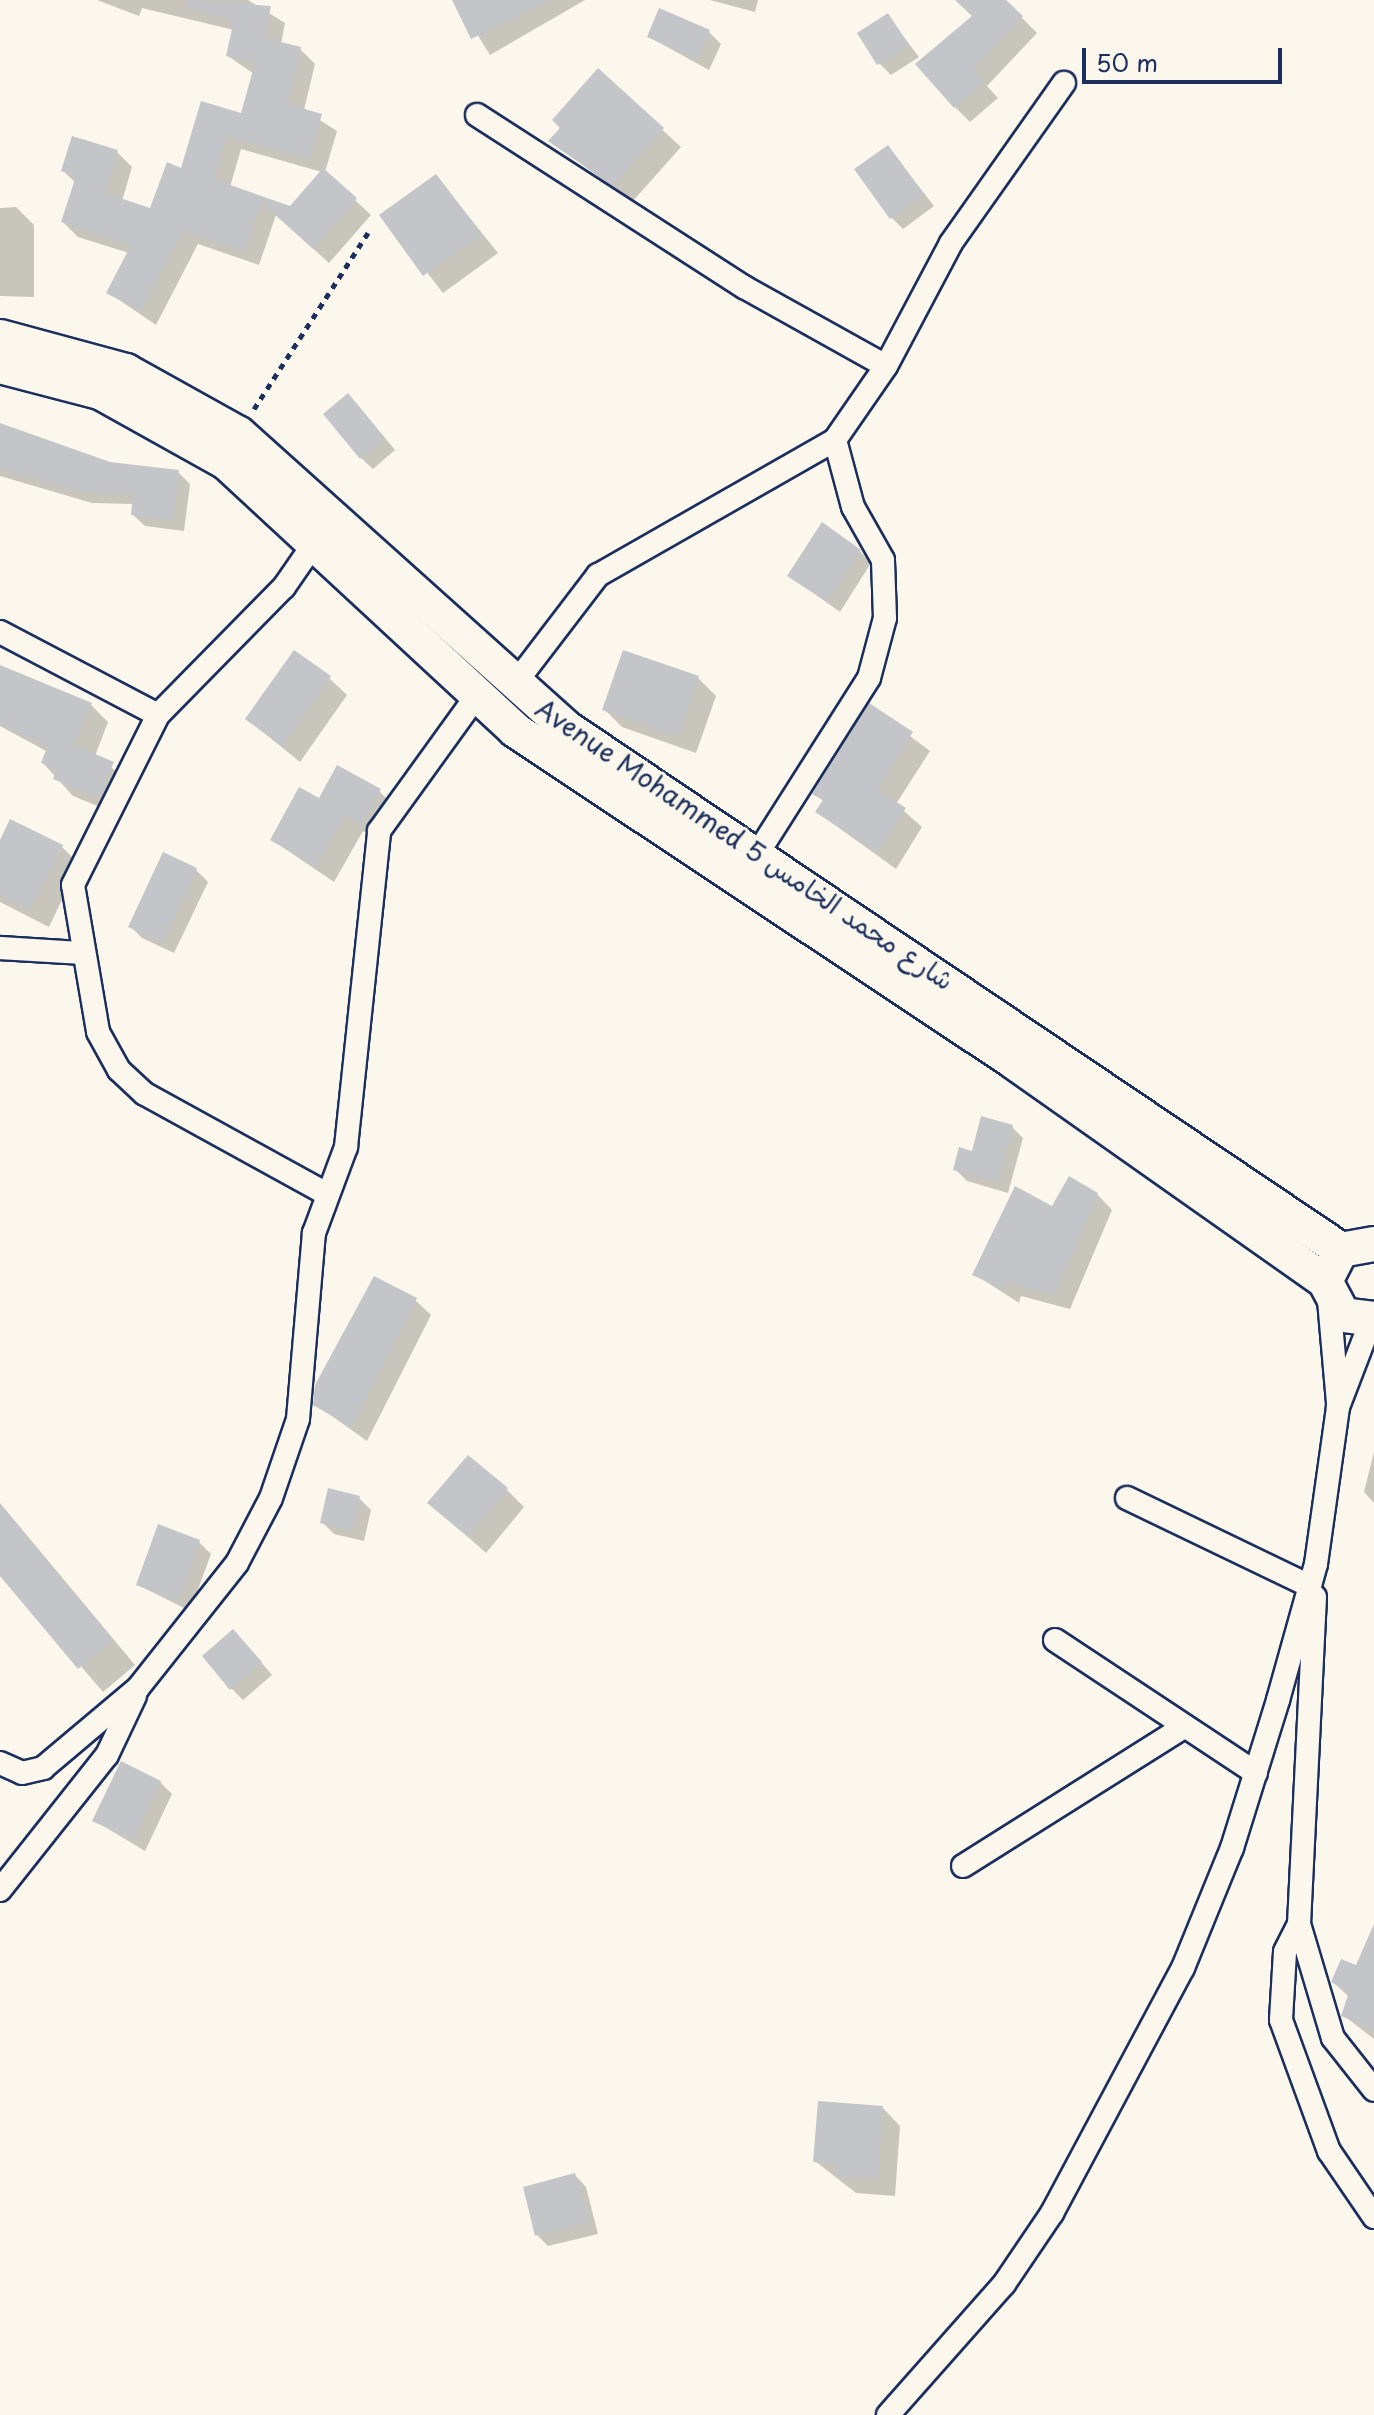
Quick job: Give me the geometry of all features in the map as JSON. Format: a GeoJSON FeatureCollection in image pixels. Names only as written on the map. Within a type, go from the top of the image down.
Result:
{"type":"FeatureCollection","features":[{"type":"Feature","properties":{"kind":"main road","name":"Avenue Mohammed 5 شارع محمد الخامس"},"geometry":{"type":"LineString","coordinates":[[0,337],[126,371],[239,434],[514,685],[756,856],[1363,1241]]}},
{"type":"Feature","properties":{"kind":"main road","name":"Avenue Mohammed 5 شارع محمد الخامس"},"geometry":{"type":"LineString","coordinates":[[0,366],[55,377],[146,412],[226,462],[475,698],[1327,1290],[1343,1315],[1372,1320]]}},
{"type":"Feature","properties":{"kind":"main road"},"geometry":{"type":"LineString","coordinates":[[1327,1290],[1363,1241]]}},
{"type":"Feature","properties":{"kind":"street"},"geometry":{"type":"LineString","coordinates":[[514,685],[598,575],[835,440],[886,366],[951,243],[1064,83]]}},
{"type":"Feature","properties":{"kind":"street"},"geometry":{"type":"LineString","coordinates":[[477,115],[744,287],[886,366]]}},
{"type":"Feature","properties":{"kind":"street"},"geometry":{"type":"LineString","coordinates":[[756,856],[869,678],[885,618],[883,560],[853,507],[835,440]]}},
{"type":"Feature","properties":{"kind":"street"},"geometry":{"type":"LineString","coordinates":[[313,545],[284,587],[158,715],[81,860],[71,901],[91,1011],[119,1070],[201,1131],[323,1192]]}},
{"type":"Feature","properties":{"kind":"street"},"geometry":{"type":"LineString","coordinates":[[0,632],[158,715]]}},
{"type":"Feature","properties":{"kind":"street"},"geometry":{"type":"LineString","coordinates":[[0,1763],[22,1773],[43,1768],[138,1688],[237,1563],[271,1498],[298,1419],[307,1273],[323,1192],[346,1147],[379,831],[475,698]]}},
{"type":"Feature","properties":{"kind":"street"},"geometry":{"type":"LineString","coordinates":[[0,948],[81,953]]}},
{"type":"Feature","properties":{"kind":"street"},"geometry":{"type":"LineString","coordinates":[[1327,1290],[1338,1407],[1316,1564],[1299,1924],[1280,1986],[1287,2047],[1329,2151],[1374,2217]]}},
{"type":"Feature","properties":{"kind":"street"},"geometry":{"type":"LineString","coordinates":[[1338,1407],[1372,1320]]}},
{"type":"Feature","properties":{"kind":"street"},"geometry":{"type":"LineString","coordinates":[[1127,1498],[1310,1586]]}},
{"type":"Feature","properties":{"kind":"street"},"geometry":{"type":"LineString","coordinates":[[888,2415],[1004,2284],[1052,2213],[1183,1968],[1256,1773],[1316,1564]]}},
{"type":"Feature","properties":{"kind":"street"},"geometry":{"type":"LineString","coordinates":[[1055,1640],[1256,1773]]}},
{"type":"Feature","properties":{"kind":"street"},"geometry":{"type":"LineString","coordinates":[[0,1890],[107,1755],[138,1688]]}},
{"type":"Feature","properties":{"kind":"street"},"geometry":{"type":"LineString","coordinates":[[963,1866],[1185,1726]]}},
{"type":"Feature","properties":{"kind":"street"},"geometry":{"type":"LineString","coordinates":[[1299,1924],[1333,2038],[1374,2090]]}},
{"type":"Feature","properties":{"kind":"path"},"geometry":{"type":"LineString","coordinates":[[239,434],[368,233]]}},
{"type":"Feature","properties":{"kind":"building"},"geometry":{"type":"Polygon","coordinates":[[[188,0],[271,6],[264,38],[301,47],[288,104],[322,114],[309,159],[226,136],[213,179],[290,206],[323,168],[357,198],[313,249],[261,202],[244,251],[183,230],[140,311],[106,293],[131,245],[61,222],[76,176],[61,171],[72,136],[118,150],[105,193],[150,208],[167,162],[181,168],[201,101],[241,113],[255,63],[226,56],[234,20],[187,8],[188,0]]]}},
{"type":"Feature","properties":{"kind":"building"},"geometry":{"type":"Polygon","coordinates":[[[452,0],[550,0],[471,39],[452,0]]]}},
{"type":"Feature","properties":{"kind":"building"},"geometry":{"type":"Polygon","coordinates":[[[955,0],[1006,0],[1023,16],[973,69],[984,82],[954,108],[915,64],[972,16],[955,0]]]}},
{"type":"Feature","properties":{"kind":"building"},"geometry":{"type":"Polygon","coordinates":[[[659,8],[710,30],[698,59],[647,37],[659,8]]]}},
{"type":"Feature","properties":{"kind":"building"},"geometry":{"type":"Polygon","coordinates":[[[888,13],[909,45],[877,65],[857,33],[888,13]]]}},
{"type":"Feature","properties":{"kind":"building"},"geometry":{"type":"Polygon","coordinates":[[[598,68],[664,128],[613,186],[548,141],[560,128],[552,120],[598,68]]]}},
{"type":"Feature","properties":{"kind":"building"},"geometry":{"type":"Polygon","coordinates":[[[888,145],[924,194],[890,219],[854,169],[888,145]]]}},
{"type":"Feature","properties":{"kind":"building"},"geometry":{"type":"Polygon","coordinates":[[[436,174],[482,234],[423,276],[379,215],[436,174]]]}},
{"type":"Feature","properties":{"kind":"building"},"geometry":{"type":"Polygon","coordinates":[[[348,393],[385,438],[360,459],[323,414],[348,393]]]}},
{"type":"Feature","properties":{"kind":"building"},"geometry":{"type":"Polygon","coordinates":[[[0,423],[110,462],[179,470],[173,520],[131,515],[133,494],[79,492],[0,468],[0,423]]]}},
{"type":"Feature","properties":{"kind":"building"},"geometry":{"type":"Polygon","coordinates":[[[822,522],[861,550],[827,602],[787,576],[822,522]]]}},
{"type":"Feature","properties":{"kind":"building"},"geometry":{"type":"Polygon","coordinates":[[[294,650],[331,676],[282,746],[245,719],[294,650]]]}},
{"type":"Feature","properties":{"kind":"building"},"geometry":{"type":"Polygon","coordinates":[[[623,650],[699,676],[678,737],[602,710],[623,650]]]}},
{"type":"Feature","properties":{"kind":"building"},"geometry":{"type":"Polygon","coordinates":[[[0,665],[92,703],[74,745],[114,762],[99,798],[53,779],[57,770],[41,763],[48,745],[0,725],[0,665]]]}},
{"type":"Feature","properties":{"kind":"building"},"geometry":{"type":"Polygon","coordinates":[[[869,703],[913,732],[877,790],[906,808],[877,852],[815,812],[823,800],[812,794],[869,703]]]}},
{"type":"Feature","properties":{"kind":"building"},"geometry":{"type":"Polygon","coordinates":[[[337,765],[381,789],[361,824],[344,815],[316,866],[270,840],[299,787],[319,798],[337,765]]]}},
{"type":"Feature","properties":{"kind":"building"},"geometry":{"type":"Polygon","coordinates":[[[10,819],[63,845],[30,910],[0,895],[0,840],[10,819]]]}},
{"type":"Feature","properties":{"kind":"building"},"geometry":{"type":"Polygon","coordinates":[[[163,852],[197,868],[162,943],[128,927],[163,852]]]}},
{"type":"Feature","properties":{"kind":"building"},"geometry":{"type":"Polygon","coordinates":[[[981,1116],[1013,1125],[997,1182],[953,1170],[959,1147],[972,1151],[981,1116]]]}},
{"type":"Feature","properties":{"kind":"building"},"geometry":{"type":"Polygon","coordinates":[[[1069,1176],[1098,1193],[1054,1295],[1006,1282],[1003,1289],[972,1275],[1015,1186],[1052,1206],[1069,1176]]]}},
{"type":"Feature","properties":{"kind":"building"},"geometry":{"type":"Polygon","coordinates":[[[374,1276],[417,1298],[351,1427],[313,1405],[315,1385],[374,1276]]]}},
{"type":"Feature","properties":{"kind":"building"},"geometry":{"type":"Polygon","coordinates":[[[468,1455],[508,1488],[468,1537],[427,1503],[468,1455]]]}},
{"type":"Feature","properties":{"kind":"building"},"geometry":{"type":"Polygon","coordinates":[[[328,1488],[360,1496],[352,1531],[320,1523],[328,1488]]]}},
{"type":"Feature","properties":{"kind":"building"},"geometry":{"type":"Polygon","coordinates":[[[0,1505],[113,1640],[78,1669],[0,1576],[0,1505]]]}},
{"type":"Feature","properties":{"kind":"building"},"geometry":{"type":"Polygon","coordinates":[[[158,1524],[200,1540],[178,1601],[136,1585],[158,1524]]]}},
{"type":"Feature","properties":{"kind":"building"},"geometry":{"type":"Polygon","coordinates":[[[233,1629],[262,1662],[230,1690],[202,1656],[233,1629]]]}},
{"type":"Feature","properties":{"kind":"building"},"geometry":{"type":"Polygon","coordinates":[[[121,1761],[161,1781],[133,1840],[92,1821],[121,1761]]]}},
{"type":"Feature","properties":{"kind":"building"},"geometry":{"type":"Polygon","coordinates":[[[1374,1924],[1374,2030],[1341,2016],[1349,1992],[1331,1982],[1341,1959],[1356,1965],[1374,1924]]]}},
{"type":"Feature","properties":{"kind":"building"},"geometry":{"type":"Polygon","coordinates":[[[818,2101],[883,2106],[878,2179],[836,2176],[837,2164],[813,2162],[818,2101]]]}},
{"type":"Feature","properties":{"kind":"building"},"geometry":{"type":"Polygon","coordinates":[[[575,2173],[588,2222],[535,2236],[523,2187],[575,2173]]]}}]}
